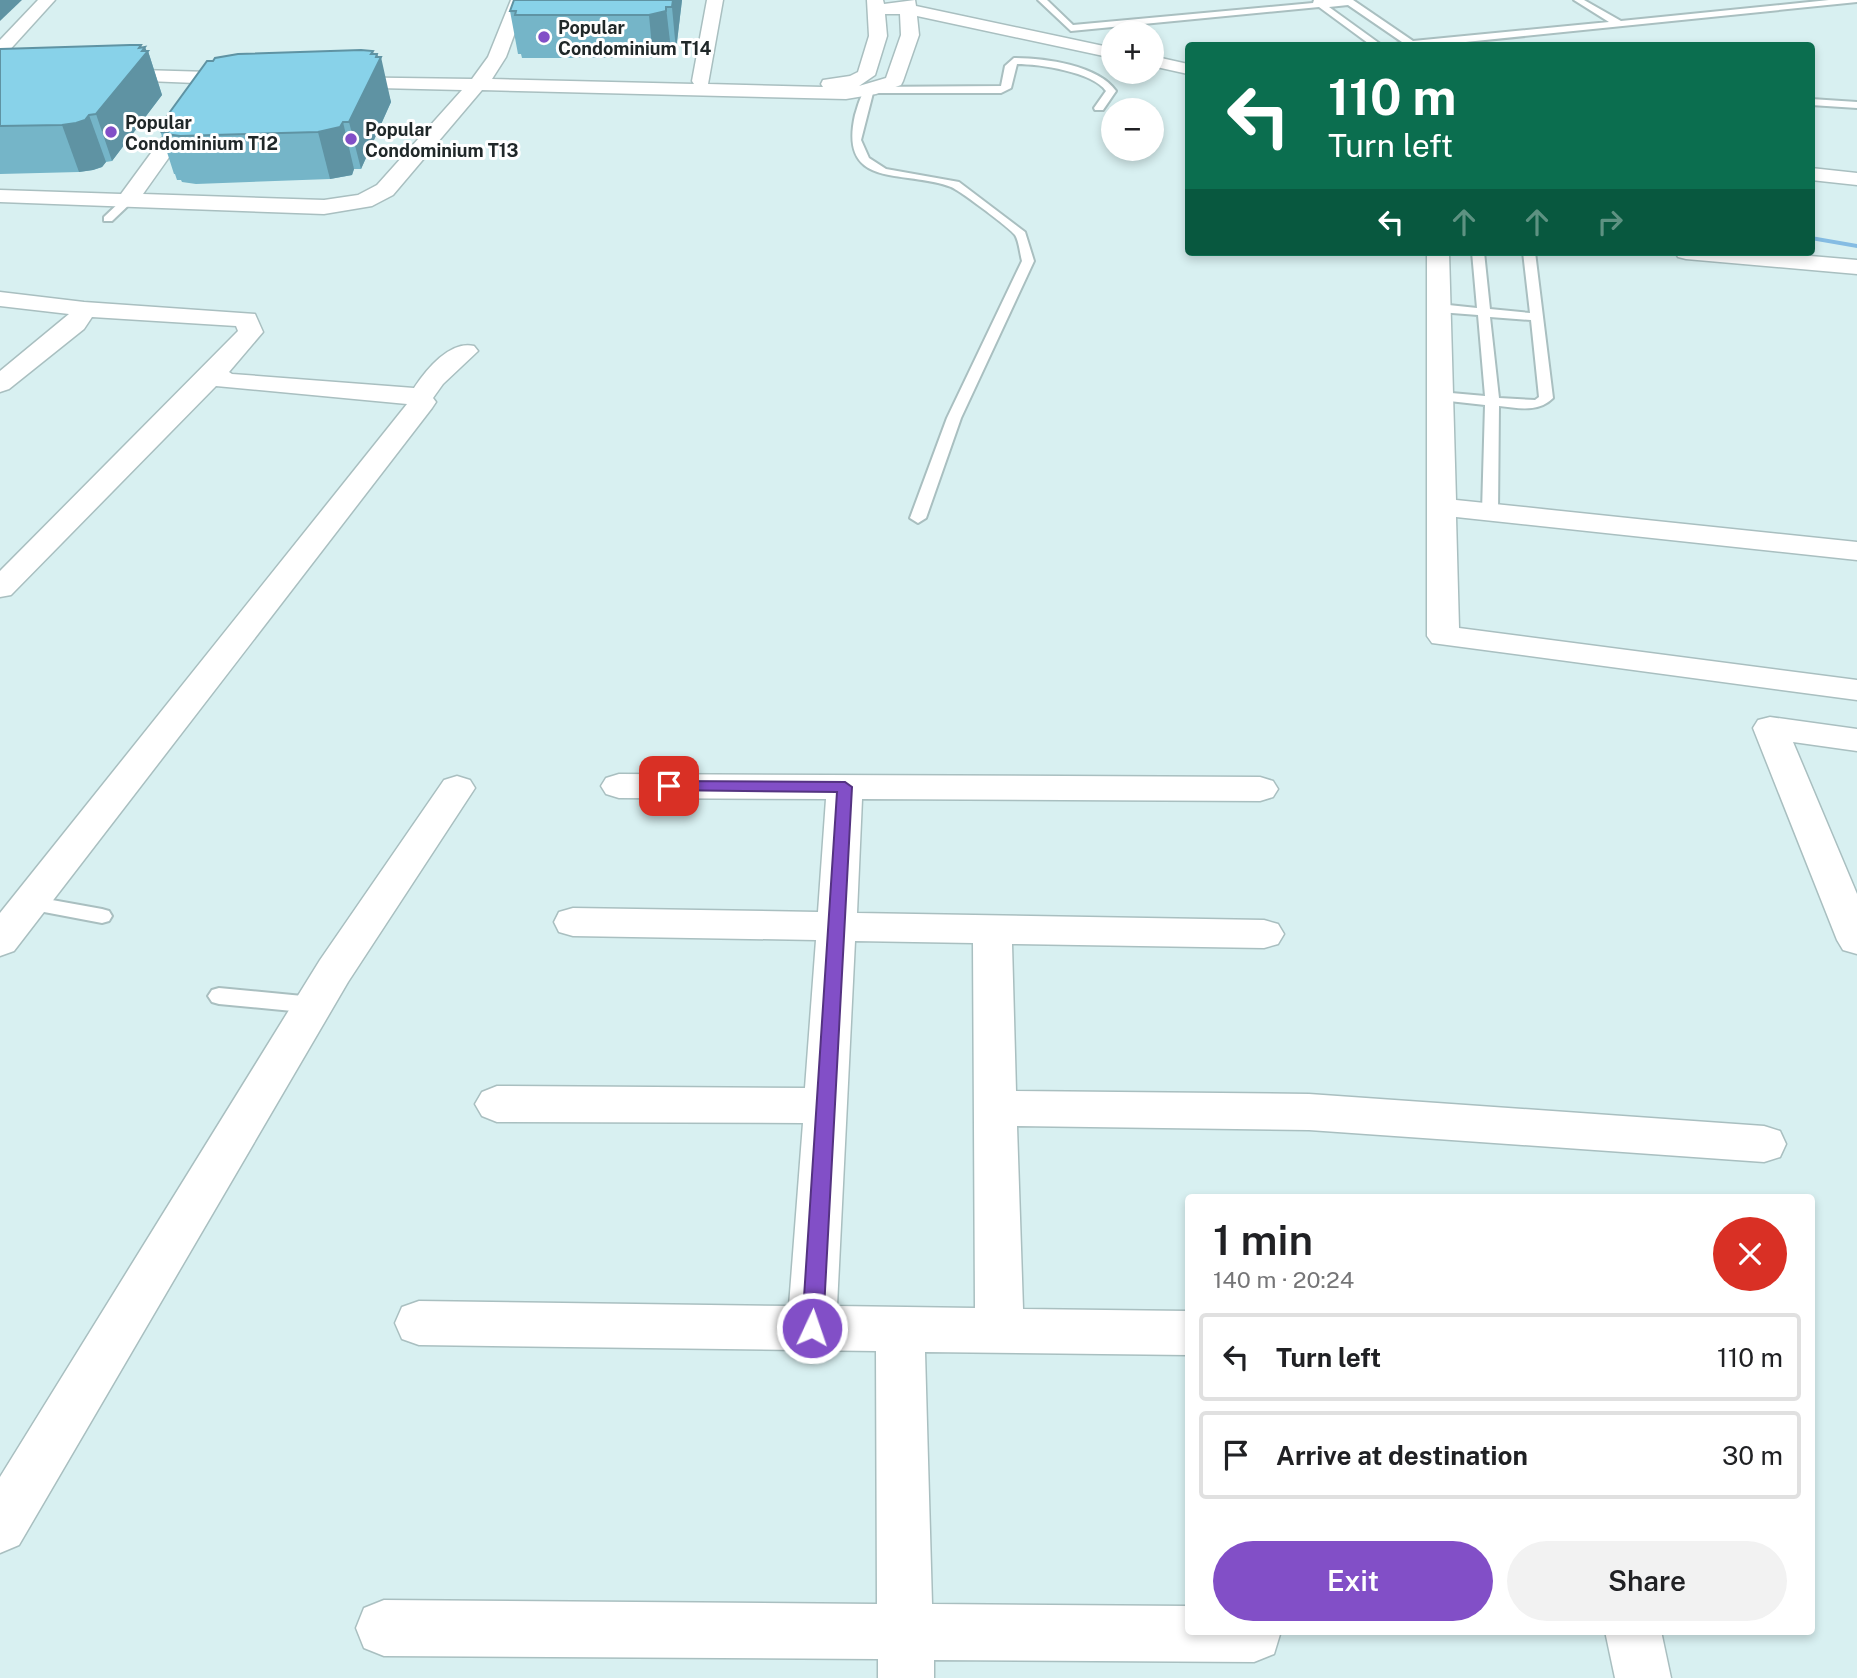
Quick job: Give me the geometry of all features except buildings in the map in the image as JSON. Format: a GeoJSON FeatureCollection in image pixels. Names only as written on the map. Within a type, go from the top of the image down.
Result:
{"type":"FeatureCollection","features":[{"type":"Feature","properties":{"kind":"street"},"geometry":{"type":"LineString","coordinates":[[4,56],[47,0]]}},
{"type":"Feature","properties":{"kind":"street"},"geometry":{"type":"LineString","coordinates":[[0,196],[324,207],[364,201],[385,190],[482,80],[496,57],[519,0]]}},
{"type":"Feature","properties":{"kind":"street"},"geometry":{"type":"LineString","coordinates":[[701,80],[715,0]]}},
{"type":"Feature","properties":{"kind":"street"},"geometry":{"type":"LineString","coordinates":[[862,86],[878,36],[876,4],[908,5],[1101,50]]}},
{"type":"Feature","properties":{"kind":"street"},"geometry":{"type":"LineString","coordinates":[[317,75],[832,93],[894,81],[909,35],[908,5]]}},
{"type":"Feature","properties":{"kind":"street"},"geometry":{"type":"LineString","coordinates":[[1164,64],[1185,68]]}},
{"type":"Feature","properties":{"kind":"street"},"geometry":{"type":"LineString","coordinates":[[127,201],[215,78],[255,73],[85,68],[215,78]]}},
{"type":"Feature","properties":{"kind":"street"},"geometry":{"type":"LineString","coordinates":[[482,80],[701,80],[862,86]]}},
{"type":"Feature","properties":{"kind":"street"},"geometry":{"type":"LineString","coordinates":[[1815,174],[1857,179]]}},
{"type":"Feature","properties":{"kind":"street"},"geometry":{"type":"LineString","coordinates":[[1438,256],[1443,636],[1857,690]]}},
{"type":"Feature","properties":{"kind":"street"},"geometry":{"type":"LineString","coordinates":[[1732,256],[1857,267]]}},
{"type":"Feature","properties":{"kind":"street"},"geometry":{"type":"LineString","coordinates":[[0,299],[84,309],[246,318],[251,332],[213,374],[0,588]]}},
{"type":"Feature","properties":{"kind":"street"},"geometry":{"type":"LineString","coordinates":[[0,384],[75,324],[84,309]]}},
{"type":"Feature","properties":{"kind":"street"},"geometry":{"type":"LineString","coordinates":[[419,400],[433,379],[466,351]]}},
{"type":"Feature","properties":{"kind":"street"},"geometry":{"type":"LineString","coordinates":[[0,941],[423,402],[409,395],[226,381],[213,374]]}},
{"type":"Feature","properties":{"kind":"street"},"geometry":{"type":"LineString","coordinates":[[1441,507],[1857,551]]}},
{"type":"Feature","properties":{"kind":"street"},"geometry":{"type":"LineString","coordinates":[[1857,740],[1770,728],[1857,940]]}},
{"type":"Feature","properties":{"kind":"street"},"geometry":{"type":"LineString","coordinates":[[619,786],[1260,789]]}},
{"type":"Feature","properties":{"kind":"street"},"geometry":{"type":"LineString","coordinates":[[812,1328],[845,787]]}},
{"type":"Feature","properties":{"kind":"street"},"geometry":{"type":"LineString","coordinates":[[0,1526],[313,1005],[457,788]]}},
{"type":"Feature","properties":{"kind":"street"},"geometry":{"type":"LineString","coordinates":[[573,922],[1264,934]]}},
{"type":"Feature","properties":{"kind":"street"},"geometry":{"type":"LineString","coordinates":[[992,929],[999,1330]]}},
{"type":"Feature","properties":{"kind":"street"},"geometry":{"type":"LineString","coordinates":[[497,1104],[825,1106]]}},
{"type":"Feature","properties":{"kind":"street"},"geometry":{"type":"LineString","coordinates":[[995,1108],[1309,1112],[1763,1143]]}},
{"type":"Feature","properties":{"kind":"street"},"geometry":{"type":"LineString","coordinates":[[419,1323],[1185,1333]]}},
{"type":"Feature","properties":{"kind":"street"},"geometry":{"type":"LineString","coordinates":[[900,1329],[905,1655]]}},
{"type":"Feature","properties":{"kind":"street"},"geometry":{"type":"LineString","coordinates":[[384,1628],[905,1655],[1237,1635]]}},
{"type":"Feature","properties":{"kind":"street"},"geometry":{"type":"LineString","coordinates":[[1634,1635],[1643,1678]]}},
{"type":"Feature","properties":{"kind":"lane"},"geometry":{"type":"LineString","coordinates":[[1042,0],[1071,28],[1348,1],[1408,42]]}},
{"type":"Feature","properties":{"kind":"lane"},"geometry":{"type":"LineString","coordinates":[[1578,0],[1618,23]]}},
{"type":"Feature","properties":{"kind":"lane"},"geometry":{"type":"LineString","coordinates":[[1431,42],[1856,0]]}},
{"type":"Feature","properties":{"kind":"lane"},"geometry":{"type":"LineString","coordinates":[[1318,2],[1373,42]]}},
{"type":"Feature","properties":{"kind":"lane"},"geometry":{"type":"LineString","coordinates":[[918,518],[954,418],[1028,261],[1021,234],[955,184],[883,172],[864,159],[856,140],[862,86],[996,91],[1006,88],[1010,66],[1014,61],[1025,61],[1098,78],[1109,85],[1111,91],[1099,107]]}},
{"type":"Feature","properties":{"kind":"lane"},"geometry":{"type":"LineString","coordinates":[[1815,102],[1857,105]]}},
{"type":"Feature","properties":{"kind":"lane"},"geometry":{"type":"LineString","coordinates":[[108,219],[127,201]]}},
{"type":"Feature","properties":{"kind":"lane"},"geometry":{"type":"LineString","coordinates":[[1478,256],[1492,401],[1490,512]]}},
{"type":"Feature","properties":{"kind":"lane"},"geometry":{"type":"LineString","coordinates":[[1440,396],[1530,405],[1546,398],[1529,256]]}},
{"type":"Feature","properties":{"kind":"lane"},"geometry":{"type":"LineString","coordinates":[[1439,308],[1537,317]]}},
{"type":"Feature","properties":{"kind":"lane"},"geometry":{"type":"LineString","coordinates":[[30,903],[102,916]]}},
{"type":"Feature","properties":{"kind":"lane"},"geometry":{"type":"LineString","coordinates":[[219,996],[313,1005]]}},
{"type":"Feature","properties":{"kind":"waterway"},"geometry":{"type":"LineString","coordinates":[[1815,239],[1857,246]]}},
{"type":"Feature","properties":{"kind":"place","name":"Popular Condominium T14"},"geometry":{"type":"Point","coordinates":[544,37]}},
{"type":"Feature","properties":{"kind":"place","name":"Popular Condominium T12"},"geometry":{"type":"Point","coordinates":[111,132]}},
{"type":"Feature","properties":{"kind":"place","name":"Popular Condominium T13"},"geometry":{"type":"Point","coordinates":[351,139]}},
{"type":"Feature","properties":{"kind":"route"},"geometry":{"type":"LineString","coordinates":[[669,786],[845,787],[812,1328]]}}]}
